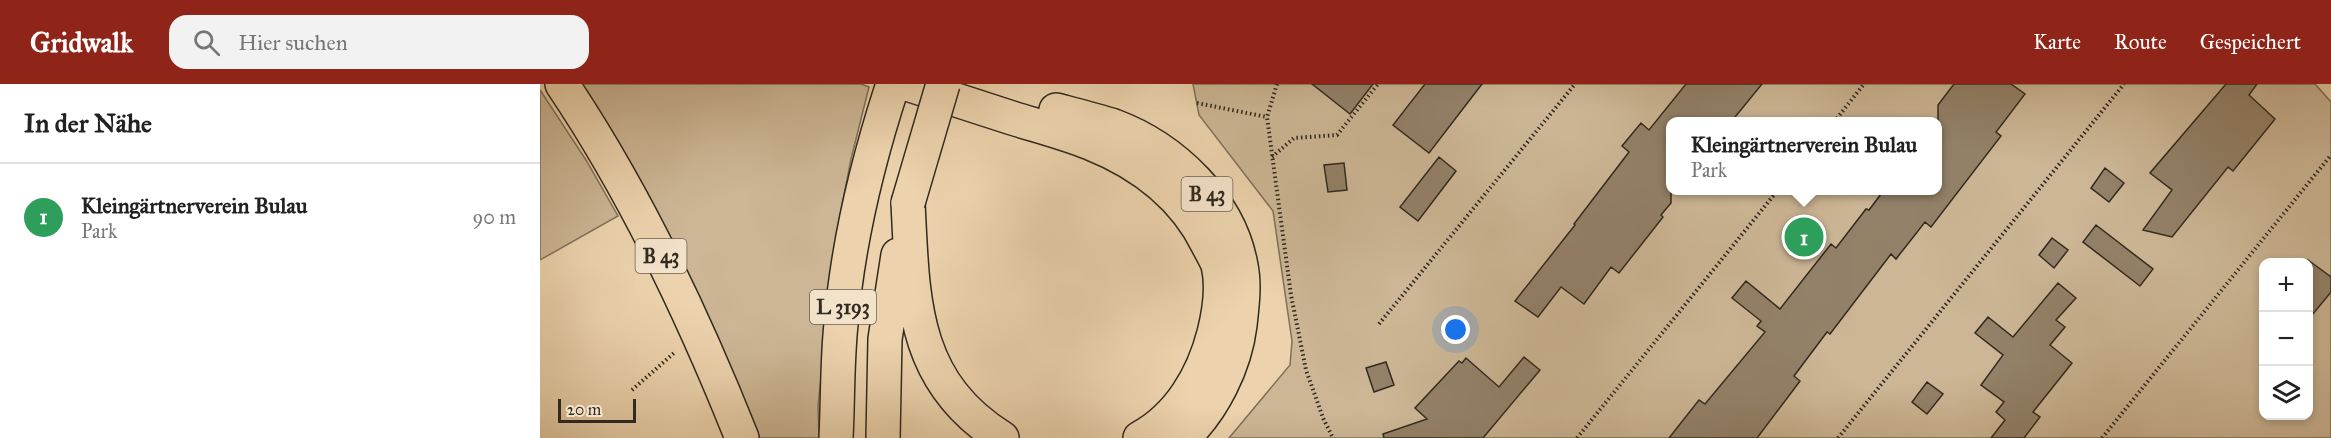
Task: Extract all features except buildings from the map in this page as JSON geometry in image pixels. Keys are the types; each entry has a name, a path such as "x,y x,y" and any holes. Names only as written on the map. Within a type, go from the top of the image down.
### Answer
{"highway":[{"name":"B 43","path":"562,84 623,181 668,270 718,378 741,438"},
{"name":"L 3193","path":"836,438 840,325 851,243 864,178 893,84"},
{"path":"907,84 1090,143 1149,175 1174,196 1194,219 1218,265 1219,288 1215,328 1206,363 1178,408 1157,429 1140,438"},
{"name":"L 3193","path":"883,438 885,339 908,203 943,84"},
{"name":"B 43","path":"967,84 1114,126 1142,139 1185,170 1206,192 1222,217 1235,241 1242,267 1243,290 1238,339 1230,366 1217,392 1183,438"},
{"path":"908,203 912,283 917,317 934,369 965,409 1002,438"}],"path":[{"path":"1277,84 1267,117 1291,295 1305,370 1333,438"},
{"path":"1272,158 1294,138 1337,135 1378,84"},
{"path":"1379,324 1575,84"},
{"path":"1838,117 1864,84"},
{"path":"1838,438 2124,84"},
{"path":"1197,103 1267,117"},
{"path":"2102,438 2331,155"},
{"path":"1577,438 1774,195"},
{"path":"632,390 681,346"}],"shaded area":[{"path":"574,84 861,84 869,87 851,159 836,236 818,406 819,438 755,438"},
{"path":"1193,84 2315,84 2331,102 2331,438 1229,438 1290,365 1292,341 1273,211 1199,115"},
{"path":"540,90 586,160 618,216 540,260"}],"place":[{"name":"Kleingärtnerverein Bulau","path":"1804,237"}]}
